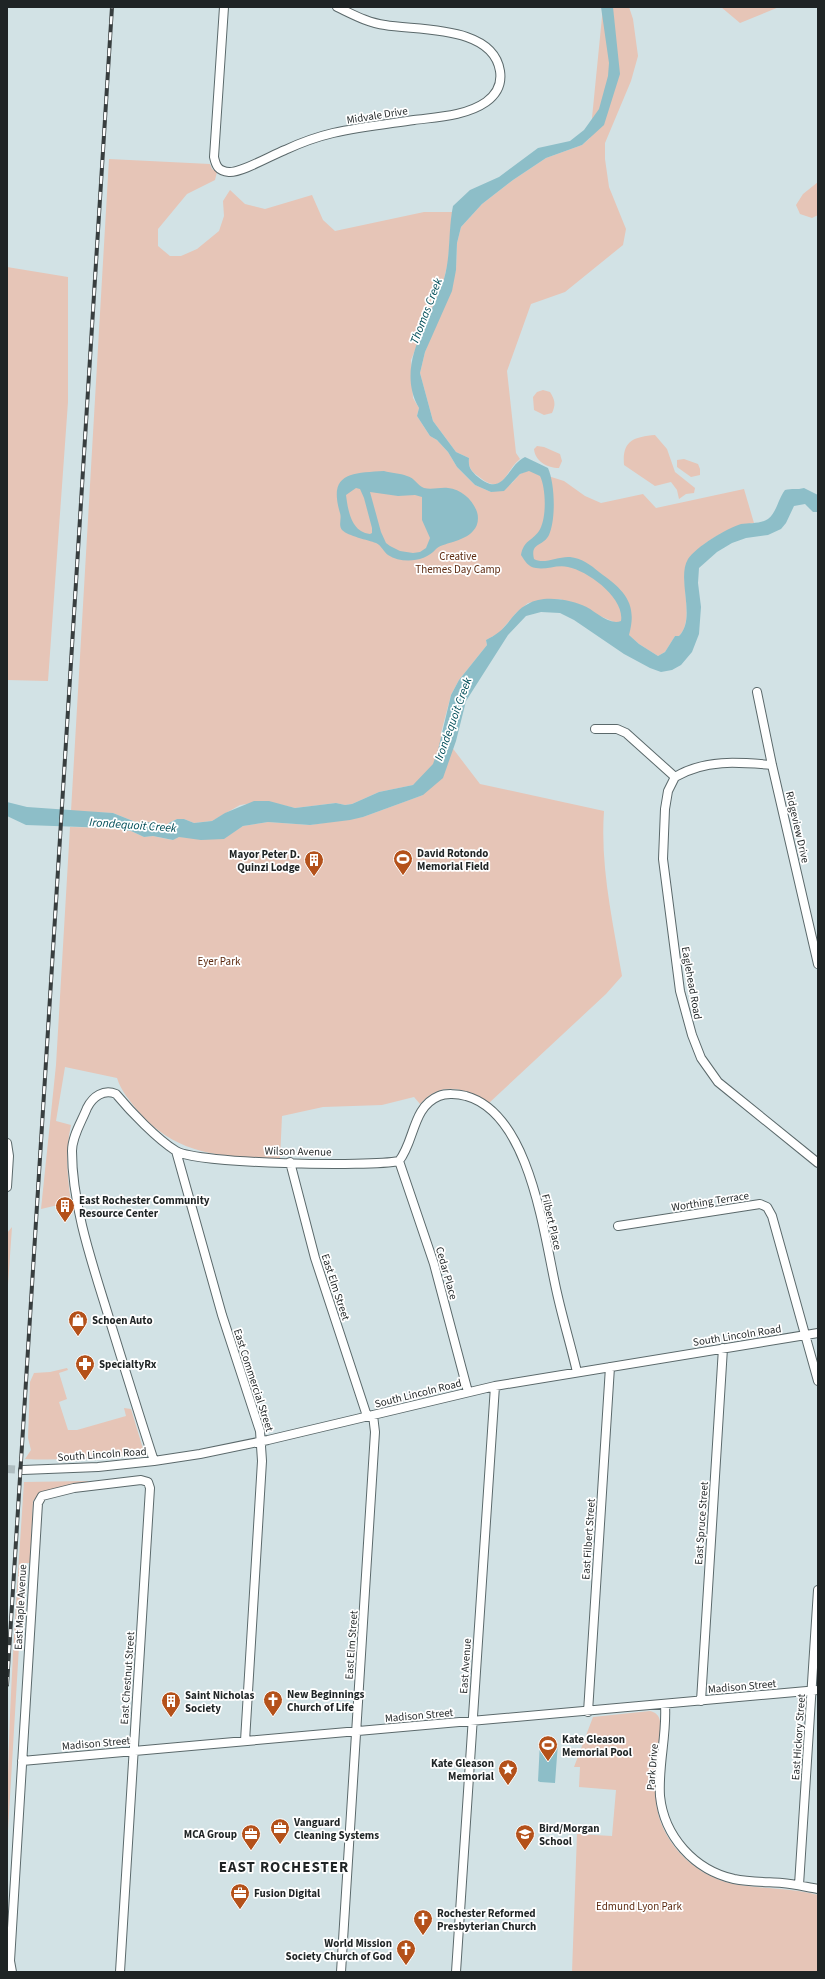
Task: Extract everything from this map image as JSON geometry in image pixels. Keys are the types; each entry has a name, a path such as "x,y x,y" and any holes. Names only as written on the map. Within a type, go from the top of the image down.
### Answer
{"street":[{"name":"Midvale Drive","path":"224,7 214,157 216,166 220,170 231,172 311,139 332,133 446,116 472,109 492,96 499,85 500,70 494,56 485,46 470,38 445,31 383,25 366,20 337,7"},
{"name":"Ridgeview Drive","path":"757,692 772,765 818,964"},
{"path":"595,729 617,729 626,733 675,777 698,766 721,762 772,765"},
{"name":"Eaglehead Road","path":"675,777 668,791 665,809 663,859 680,991 692,1035 701,1058 718,1082 818,1163"},
{"path":"154,1461 88,1251 76,1191 72,1150 75,1135 91,1101 102,1093 110,1092 116,1094 148,1127 176,1151"},
{"name":"Filbert Place","path":"399,1161 405,1153 420,1112 429,1102 440,1095 462,1095 480,1101 503,1123 517,1144 525,1162 536,1201 561,1311 577,1372"},
{"path":"7,1143 9,1156 7,1187"},
{"name":"Wilson Avenue","path":"176,1151 217,1158 290,1162 373,1163 399,1161"},
{"name":"East Commercial Street","path":"176,1151 220,1308 260,1431 262,1469 245,1741"},
{"name":"Cedar Place","path":"399,1161 434,1264 468,1392"},
{"name":"East Elm Street","path":"290,1162 315,1258 375,1432 341,1972"},
{"name":"Worthing Terrace","path":"618,1226 764,1205 772,1216 805,1335"},
{"name":"South Lincoln Road","path":"23,1470 98,1467 154,1461 261,1441 495,1386 818,1333"},
{"path":"805,1335 818,1380"},
{"name":"East Spruce Street","path":"701,1700 724,1348"},
{"name":"East Filbert Street","path":"588,1712 610,1367"},
{"name":"East Avenue","path":"456,1972 495,1386"},
{"name":"East Maple Avenue","path":"12,1972 10,1961 38,1504 42,1496 99,1484 141,1480 148,1482"},
{"name":"East Chestnut Street","path":"120,1972 150,1488 148,1482"},
{"name":"East Hickory Street","path":"799,1885 815,1691 818,1590"},
{"name":"Madison Street","path":"22,1761 815,1691"},
{"name":"Park Drive","path":"665,1705 666,1728 660,1795 663,1810 674,1837 702,1866 720,1874 734,1879 799,1885 818,1889"}],"green space":[{"path":"603,7 629,7 633,19 638,56 631,81 605,143 605,159 609,187 626,229 623,245 565,292 531,304 507,371 516,453 520,459 503,480 499,483 493,484 487,482 470,468 469,458 456,452 433,421 420,373 425,352 456,270 457,243 461,227 482,204 513,180 546,158 582,145 590,138"},
{"path":"721,7 779,7 740,23"},
{"path":"109,159 210,164 212,169 217,172 215,180 187,194 158,229 158,246 170,256 181,256 197,249 219,231 224,216 223,201 230,190 245,204 265,209 312,195 323,220 335,231 424,212 452,212 448,262 444,279 411,360 413,398 419,408 417,416 430,436 437,440 448,452 457,467 475,485 491,492 512,483 520,474 529,470 564,481 585,496 601,503 643,494 656,508 744,489 754,523 733,528 721,533 701,547 693,556 687,566 685,576 686,623 679,636 675,636 665,652 658,656 639,644 614,622 560,599 543,600 528,603 516,613 499,633 486,640 487,645 459,680 451,695 441,733 480,784 604,811 604,853 608,894 622,976 606,994 489,1103 471,1093 462,1090 445,1089 428,1096 420,1104 414,1097 382,1105 323,1107 282,1116 280,1159 221,1155 203,1152 186,1146 170,1138 138,1111 129,1100 117,1078 65,1067 56,1121 71,1125 67,1164 71,1202 41,1209 56,1065 70,827 110,828 131,831 144,837 153,836 172,840 179,837 223,839 243,826 268,822 310,825 363,817 423,795 419,780 413,785 379,792 352,804 345,805 336,803 295,808 266,801 240,805 212,821 194,823 184,819 177,819 169,823 167,826 162,827 157,823 138,823 113,813 71,811"},
{"path":"818,182 818,215 812,218 800,214 796,205 803,194"},
{"path":"7,267 68,277 68,402 48,681 7,680"},
{"path":"543,390 550,392 554,402 552,413 544,415 534,410 533,397 537,392"},
{"path":"655,435 667,449 675,472 695,488 694,493 686,494 679,499 677,490 671,482 655,486 624,465 625,450 630,442 641,437"},
{"path":"537,446 544,447 560,454 562,461 559,468 550,467 539,460 534,449"},
{"path":"684,459 698,464 700,475 691,477 677,467 677,460"},
{"path":"12,1227 7,1299 7,1233"},
{"path":"67,1368 68,1370 59,1373 67,1399 59,1402 68,1430 77,1430 126,1416 124,1408 131,1409 144,1452 142,1454 69,1459 25,1459 31,1450 28,1438 30,1382 34,1373 50,1372"},
{"path":"88,1481 88,1483 40,1493 33,1501 30,1563 24,1563 7,1847 10,1710 24,1482"},
{"name":"Edmund Lyon Park","path":"650,1711 658,1715 661,1724 656,1777 656,1805 661,1823 674,1846 682,1856 692,1864 714,1878 739,1885 798,1891 818,1895 818,1972 572,1972 577,1834 612,1836 616,1790 579,1787 580,1767 574,1767 593,1717"}],"water":[{"name":"Irondequoit Creek","path":"601,7 613,7 620,74 604,125 582,145 546,158 513,180 482,204 461,227 457,243 456,270 452,291 425,352 420,373 433,421 456,452 469,458 470,469 487,483 494,484 500,482 519,461 525,457 548,468 552,483 554,502 553,520 549,535 544,541 535,547 533,554 534,559 538,561 547,561 570,557 582,560 616,585 627,598 630,606 632,614 629,635 639,644 658,656 665,652 675,636 679,636 684,628 687,609 684,577 685,567 692,554 712,538 728,529 741,524 758,523 768,519 773,513 785,490 804,488 818,495 818,512 813,512 805,504 794,506 786,523 781,529 768,535 746,538 732,543 717,552 699,568 698,583 701,607 699,634 692,652 681,665 672,670 661,672 650,668 624,654 574,620 560,613 541,612 526,616 508,635 466,701 456,741 443,778 423,795 415,798 363,817 350,820 310,825 268,822 243,826 224,839 201,840 179,837 173,840 153,836 144,837 131,831 110,828 26,825 7,816 7,802 27,807 113,813 138,823 151,822 162,827 167,826 169,823 177,819 184,819 194,823 212,821 225,813 254,801 269,801 295,808 336,803 345,805 352,804 379,792 413,785 433,764 438,750 451,695 459,680 487,645 486,640 503,629 519,610 534,601 555,599 582,605 611,621 621,621 621,612 617,603 604,587 595,580 585,574 564,566 540,568 533,567 527,563 521,555 522,550 542,526 545,504 544,488 540,476 529,471 520,474 504,491 491,492 475,485 457,467 448,452 437,440 430,436 417,416 419,408 412,392 411,375 412,359 417,343 444,279 448,261 450,224 453,206 470,190 499,177 538,148 570,141 584,130 599,109 608,76 609,63"},
{"path":"384,471 410,477 424,488 448,488 462,493 473,503 477,512 478,522 476,527 464,538 439,547 426,557 413,560 400,560 394,558 388,555 376,543 353,536 342,530 340,526 340,515 337,500 337,490 340,483 345,478 352,475","holes":["356,488 360,489 364,498 372,528 372,533 370,534 359,529 355,525 349,513 346,495","370,492 398,496 415,495 422,497 422,520 430,538 426,548 420,552 413,553 400,551 386,543 381,532"]},
{"name":"Kate Gleason Memorial Pool","path":"540,1742 558,1743 555,1783 538,1781"}],"tunnel":[{"path":"7,1469 23,1470"}],"railway":[{"path":"7,1685 112,7"}],"place":[{"name":"David Rotondo Memorial Field","path":"403,876"},
{"name":"Mayor Peter D. Quinzi Lodge","path":"314,877"},
{"name":"East Rochester Community Resource Center","path":"65,1223"},
{"name":"Schoen Auto","path":"78,1337"},
{"name":"SpecialtyRx","path":"85,1381"},
{"name":"New Beginnings Church of Life","path":"273,1717"},
{"name":"Saint Nicholas Society","path":"171,1718"},
{"name":"Kate Gleason Memorial Pool","path":"548,1762"},
{"name":"Kate Gleason Memorial","path":"508,1786"},
{"name":"Vanguard Cleaning Systems","path":"280,1845"},
{"name":"MCA Group","path":"251,1851"},
{"name":"Bird/Morgan School","path":"525,1851"},
{"name":"Fusion Digital","path":"240,1910"},
{"name":"Rochester Reformed Presbyterian Church","path":"423,1936"},
{"name":"World Mission Society Church of God","path":"406,1966"}],"district":[{"name":"EAST ROCHESTER","path":"284,1867"}],"water label":[{"name":"Thomas Creek","path":"426,311"}],"park label":[{"name":"Creative Themes Day Camp","path":"458,562"},
{"name":"Eyer Park","path":"219,961"}]}
